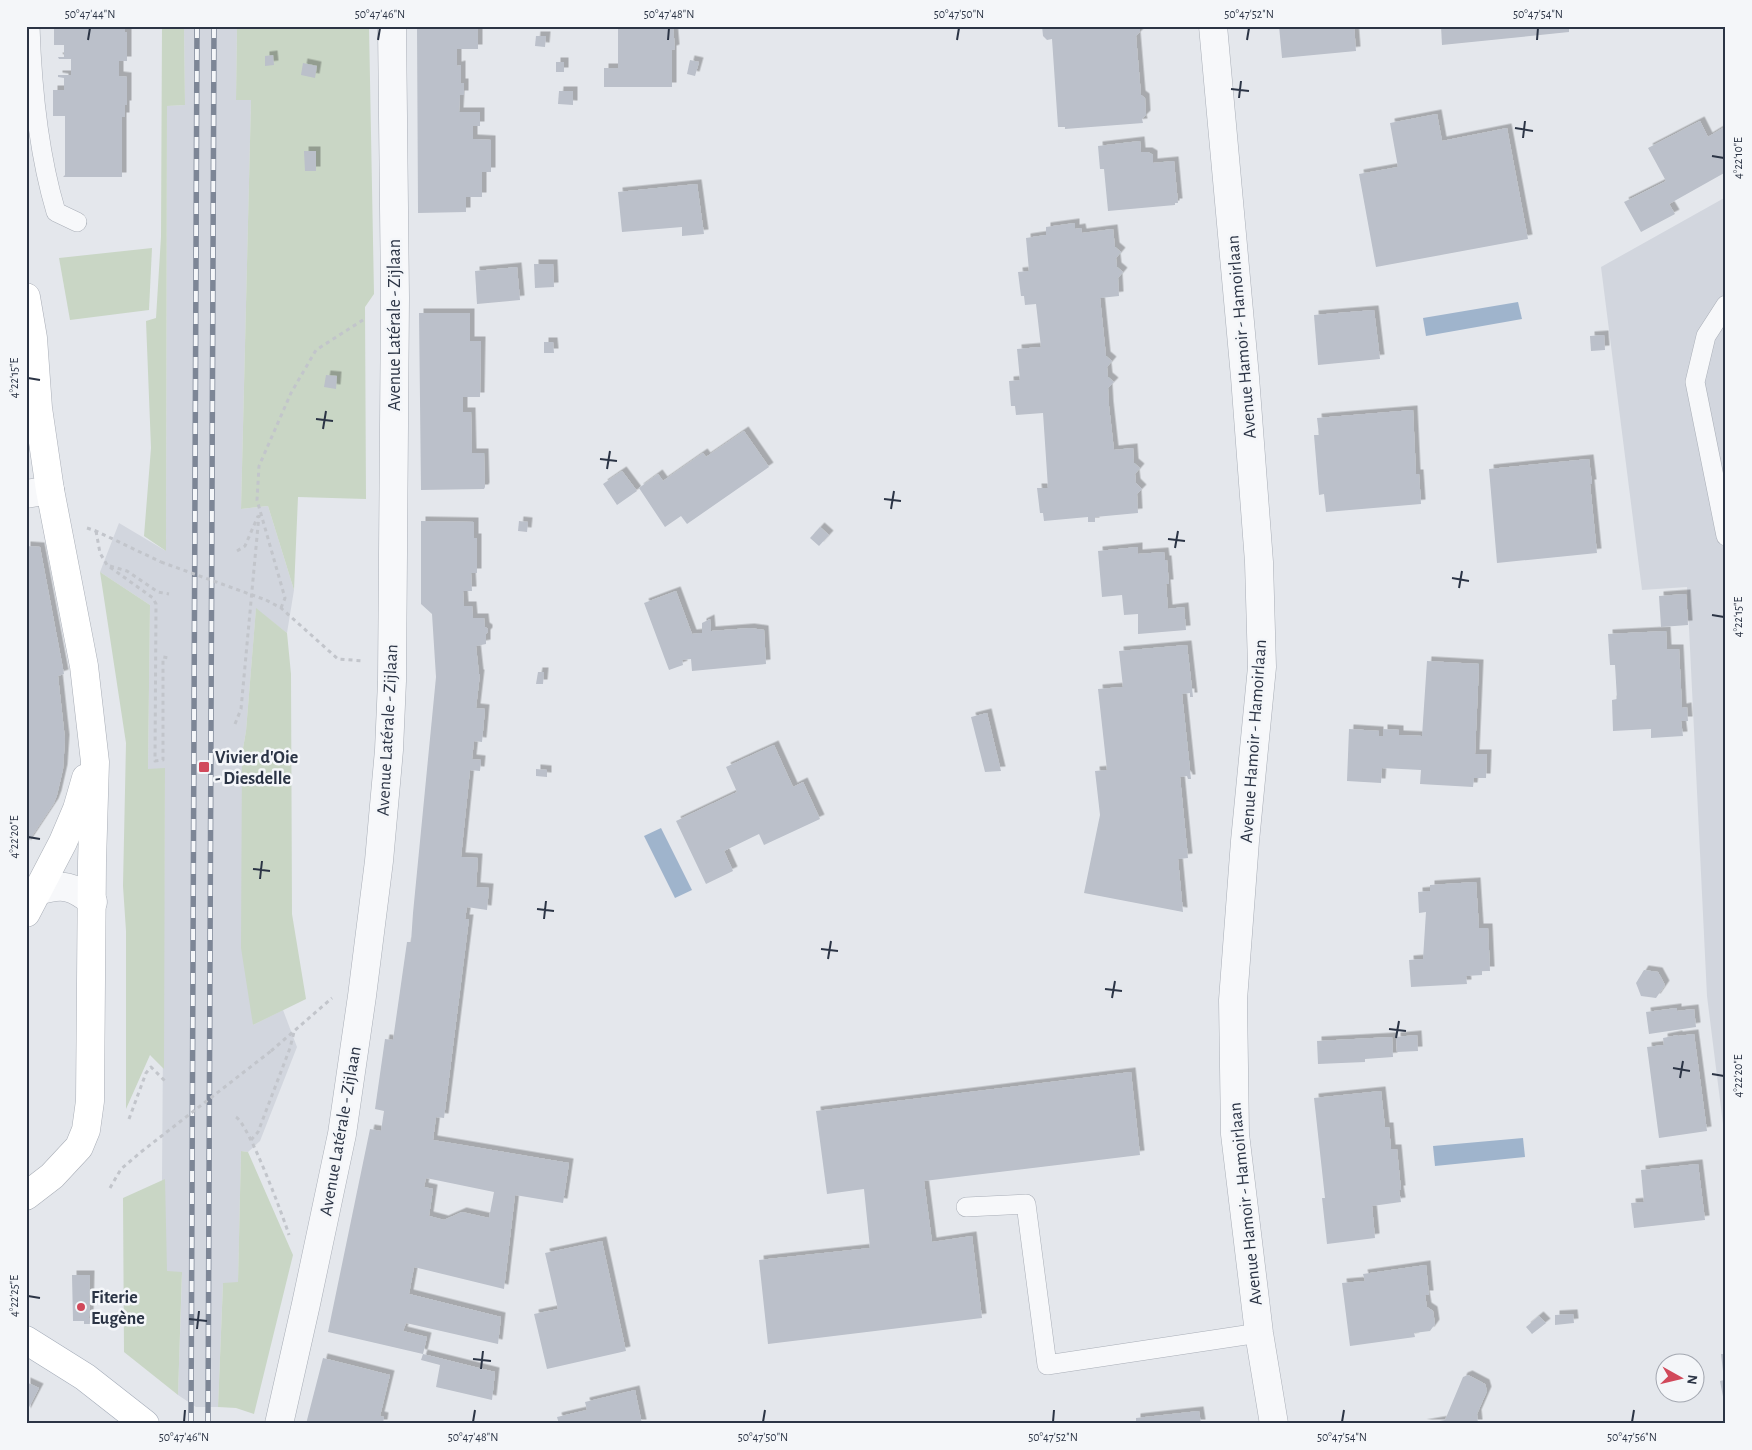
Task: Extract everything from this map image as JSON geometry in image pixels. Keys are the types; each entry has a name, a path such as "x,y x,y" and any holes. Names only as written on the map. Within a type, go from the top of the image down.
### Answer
{"main road":[{"path":"26,297 33,338 38,408 38,492 84,666 96,762 92,862 90,1101 86,1130 79,1148 52,1176 26,1196"},
{"path":"32,902 53,863 85,787 92,730"},
{"path":"26,1340 85,1377 145,1424"}],"street":[{"name":"Avenue Latérale - Zijlaan","path":"279,1424 342,1134 379,861 388,750 392,681 395,298 392,26"},
{"name":"Avenue Hamoir - Hamoirlaan","path":"1213,26 1246,377 1259,562 1262,667 1245,841 1233,1000 1235,1134 1259,1333 1274,1424"},
{"path":"32,902 56,886 72,888 93,902"},
{"path":"26,1184 52,1176"}],"lane":[{"path":"30,26 31,67 39,141 47,184 56,212 77,222"},
{"path":"1726,305 1706,336 1695,382 1718,463 1726,536"},
{"path":"966,1207 1026,1204 1047,1365 1259,1333"}],"path":[{"path":"281,608 285,598 257,500 259,466 291,393 316,350 395,298"},
{"path":"237,551 245,546 259,512"},
{"path":"235,724 241,709 259,512"},
{"path":"84,527 96,530 161,562 266,600 281,608 338,659 371,661"},
{"path":"96,530 100,553 107,565 153,598 156,604 154,760 163,760 163,657 169,658"},
{"path":"107,565 128,571 158,592 169,594"},
{"path":"110,1188 121,1169 271,1051 338,992"},
{"path":"251,1140 258,1132 290,1048 294,1032"},
{"path":"129,1119 146,1073 151,1067 166,1083"},
{"path":"236,1117 241,1120 251,1140 282,1215"}],"shaded area":[{"path":"184,26 237,26 236,100 251,100 241,509 268,506 294,590 287,633 256,609 246,731 242,754 253,1025 283,1010 297,1047 260,1141 248,1152 241,1151 238,1283 223,1283 218,1407 196,1407 178,1395 182,1275 164,1275 162,1180 165,769 148,770 150,605 100,572 119,523 166,551 167,106 185,105"},
{"path":"1726,197 1726,1148 1707,996 1687,587 1642,590 1601,267"}],"green space":[{"path":"162,26 184,26 185,105 167,106 166,551 144,536 151,448 146,321 156,318 161,237"},
{"path":"237,26 369,26 374,294 365,307 366,499 298,497 294,590 268,506 241,509 251,100 236,100"},
{"path":"152,248 149,310 70,320 59,258"},
{"path":"100,572 150,605 148,769 165,768 164,1069 150,1055 126,1109 126,931 123,886 126,743"},
{"path":"256,608 287,633 291,674 292,914 306,999 253,1025 241,948 242,754 246,731"},
{"path":"241,1151 248,1152 293,1255 254,1414 236,1408 218,1407 223,1283 238,1282"},
{"path":"165,1179 167,1271 182,1272 178,1395 124,1352 123,1198"}],"water":[{"path":"1518,302 1522,319 1426,336 1423,318"},
{"path":"661,828 692,890 675,898 644,836"},
{"path":"1523,1138 1525,1157 1435,1166 1433,1146"}],"building":[{"path":"54,26 125,26 125,32 127,32 127,61 119,61 119,76 127,77 127,105 125,105 125,117 122,117 122,177 63,177 65,175 65,116 53,116 53,90 64,90 64,78 58,77 58,75 71,75 71,59 59,59 58,57 64,57 64,45 54,45"},
{"path":"417,26 478,26 478,49 457,49 457,66 461,65 461,83 464,83 464,95 460,95 459,112 480,112 480,126 473,126 473,139 491,140 491,172 482,172 482,197 466,197 466,212 418,213"},
{"path":"618,26 673,26 675,49 672,50 672,87 604,87 604,68 618,68"},
{"path":"1042,26 1140,26 1140,32 1136,36 1141,95 1145,98 1146,115 1142,119 1143,123 1065,129 1065,127 1058,127 1052,39 1047,40 1043,36"},
{"path":"1279,26 1354,26 1356,51 1282,58"},
{"path":"1441,26 1569,26 1569,32 1442,45"},
{"path":"536,36 546,36 545,47 535,46"},
{"path":"273,55 274,65 265,66 265,56"},
{"path":"690,60 699,62 695,76 687,74"},
{"path":"556,62 564,62 564,72 556,72"},
{"path":"303,63 317,66 315,78 301,75"},
{"path":"559,91 573,91 573,105 558,104"},
{"path":"1437,114 1442,141 1507,128 1528,239 1376,267 1359,174 1398,167 1390,123"},
{"path":"1700,121 1708,137 1726,126 1726,172 1669,204 1675,214 1641,232 1624,202 1666,181 1648,148"},
{"path":"1140,141 1141,152 1148,152 1153,155 1153,163 1174,161 1178,203 1175,203 1175,205 1108,211 1104,169 1100,169 1098,146"},
{"path":"304,151 316,151 316,171 305,171"},
{"path":"697,184 704,234 682,236 682,227 622,232 618,192"},
{"path":"1075,223 1075,229 1081,228 1082,233 1113,229 1115,247 1121,252 1116,258 1117,267 1123,272 1118,278 1119,296 1100,298 1106,356 1112,361 1107,367 1108,377 1114,382 1108,388 1109,406 1114,450 1133,448 1134,463 1140,468 1135,474 1136,483 1142,489 1137,494 1138,513 1095,517 1095,522 1088,522 1088,517 1044,521 1043,513 1040,513 1037,488 1048,488 1043,413 1016,415 1015,406 1011,406 1009,381 1020,380 1017,349 1041,347 1036,304 1025,305 1024,296 1021,296 1018,272 1029,271 1026,238 1046,235 1046,227"},
{"path":"534,264 553,264 554,287 535,288"},
{"path":"517,267 520,300 477,304 475,271"},
{"path":"1374,310 1380,359 1318,365 1314,315"},
{"path":"419,313 470,313 470,341 481,341 480,397 463,397 463,412 471,412 472,453 484,453 484,489 421,490"},
{"path":"1604,335 1605,350 1591,351 1590,336"},
{"path":"544,342 553,342 554,353 544,353"},
{"path":"326,375 337,376 336,389 324,387"},
{"path":"1413,410 1416,474 1419,474 1421,504 1326,512 1324,494 1319,495 1314,435 1319,435 1317,418"},
{"path":"744,431 769,467 687,524 681,516 665,527 639,488 658,474 663,481 703,453 706,457"},
{"path":"1589,459 1597,553 1497,563 1489,469"},
{"path":"622,471 637,491 617,505 603,484"},
{"path":"421,521 474,522 474,538 477,538 477,573 471,573 472,591 463,591 464,606 472,606 473,618 484,618 485,627 488,629 488,632 486,634 486,644 476,646 480,674 476,708 485,709 482,742 474,741 472,759 481,760 480,771 470,770 461,857 478,858 476,887 489,888 487,910 467,907 465,919 469,919 444,1118 436,1117 433,1140 569,1163 563,1203 515,1195 504,1289 414,1267 409,1294 501,1317 498,1344 406,1323 403,1331 427,1337 423,1354 328,1332 370,1129 381,1131 384,1111 375,1109 385,1039 393,1040 407,942 411,942 436,677 432,614 421,604","holes":["426,1178 494,1192 489,1218 462,1212 444,1220 429,1216 433,1189 424,1187"]},
{"path":"519,521 528,522 527,532 518,531"},
{"path":"820,527 829,535 819,546 810,538"},
{"path":"26,546 40,547 64,674 58,676 65,739 63,769 57,795 54,803 26,845"},
{"path":"1138,547 1138,554 1164,552 1165,560 1167,560 1169,584 1166,584 1168,609 1184,607 1186,630 1138,634 1138,614 1124,615 1122,595 1102,597 1098,551"},
{"path":"676,591 692,634 702,633 702,623 710,619 711,631 750,628 764,630 766,664 692,671 691,659 682,660 683,665 669,670 644,603"},
{"path":"1686,594 1688,625 1661,627 1659,596"},
{"path":"1666,631 1667,649 1679,649 1682,708 1687,707 1688,721 1681,721 1683,736 1651,738 1651,729 1613,731 1612,700 1617,699 1615,665 1610,665 1608,634"},
{"path":"1187,645 1193,697 1190,697 1190,693 1182,694 1191,779 1188,779 1187,776 1180,777 1188,858 1178,859 1183,912 1084,893 1100,815 1095,771 1107,770 1098,689 1123,687 1119,651"},
{"path":"1427,661 1479,664 1475,754 1487,754 1486,778 1474,778 1473,787 1420,784 1421,770 1382,768 1381,783 1347,781 1349,729 1379,731 1379,736 1383,736 1383,729 1399,730 1399,735 1422,736"},
{"path":"538,672 544,672 543,684 536,684"},
{"path":"987,713 1001,771 985,772 971,717"},
{"path":"774,745 793,787 803,782 820,819 764,845 759,834 724,851 733,871 706,884 676,821 737,792 726,767"},
{"path":"536,769 547,770 547,777 536,776"},
{"path":"1476,882 1479,928 1488,928 1490,971 1482,971 1482,975 1466,976 1467,984 1411,987 1409,960 1423,959 1426,912 1419,913 1418,892 1430,891 1430,885"},
{"path":"1644,970 1658,972 1665,985 1656,998 1641,996 1636,983"},
{"path":"1677,1008 1677,1011 1694,1009 1696,1027 1649,1034 1646,1012"},
{"path":"1694,1034 1707,1131 1659,1138 1647,1047 1664,1045 1663,1038"},
{"path":"1417,1035 1418,1051 1397,1052 1396,1037"},
{"path":"1392,1037 1393,1057 1365,1059 1365,1062 1318,1064 1317,1041"},
{"path":"1131,1072 1140,1155 924,1181 932,1242 972,1236 982,1318 768,1344 759,1260 870,1248 864,1189 827,1194 816,1111"},
{"path":"1381,1091 1385,1127 1389,1127 1391,1149 1397,1149 1401,1202 1372,1206 1375,1238 1327,1244 1322,1198 1325,1198 1314,1098"},
{"path":"1698,1164 1705,1220 1634,1228 1631,1203 1644,1202 1641,1170"},
{"path":"602,1241 626,1351 547,1369 534,1314 558,1309 545,1253"},
{"path":"1426,1265 1429,1295 1425,1295 1427,1307 1433,1311 1435,1324 1430,1331 1414,1333 1415,1337 1350,1346 1342,1283 1365,1281 1363,1274"},
{"path":"72,1275 90,1275 89,1318 92,1319 91,1324 84,1324 84,1321 73,1321"},
{"path":"1573,1314 1574,1323 1555,1325 1555,1315"},
{"path":"1539,1316 1546,1323 1532,1334 1526,1327"},
{"path":"423,1354 495,1372 492,1400 436,1387 440,1365 421,1360"},
{"path":"1721,1354 1726,1354 1725,1407 1720,1381 1724,1380"},
{"path":"323,1358 390,1375 380,1416 384,1417 383,1424 306,1424"},
{"path":"1468,1375 1485,1384 1487,1391 1477,1414 1478,1424 1422,1424 1445,1420 1463,1377"},
{"path":"26,1382 39,1388 26,1413"},
{"path":"635,1390 642,1424 559,1424 557,1417 587,1410 585,1402"},
{"path":"1199,1411 1201,1424 1136,1424 1136,1418"}],"railway":[{"path":"191,1424 197,26"},
{"path":"208,1424 214,26"}],"place":[{"name":"Vivier d'Oie - Diesdelle","path":"204,767"},
{"name":"Fiterie Eugène","path":"81,1307"}]}
